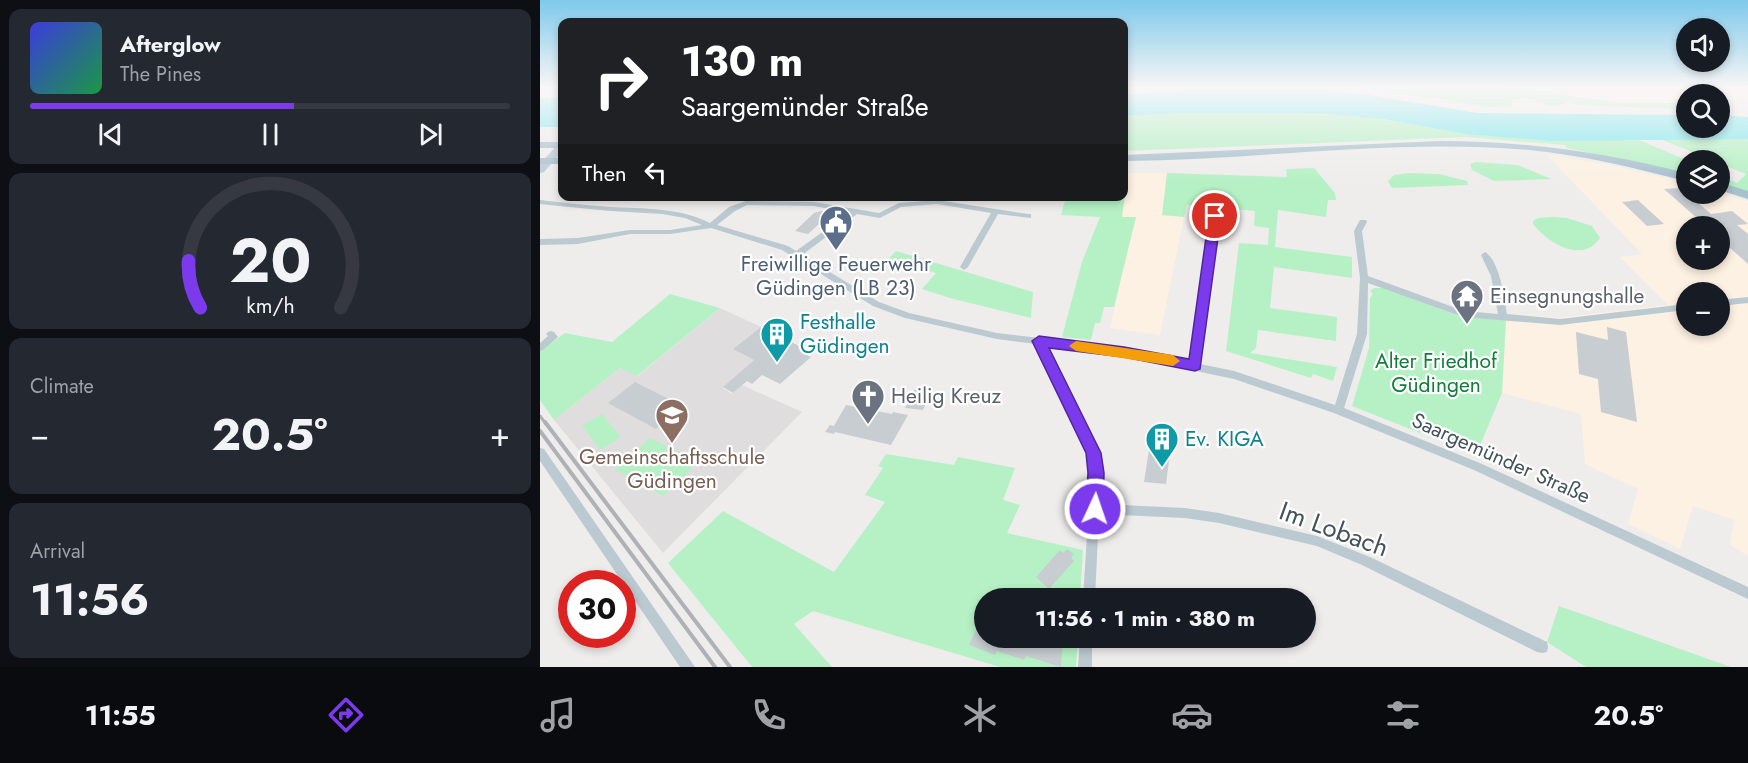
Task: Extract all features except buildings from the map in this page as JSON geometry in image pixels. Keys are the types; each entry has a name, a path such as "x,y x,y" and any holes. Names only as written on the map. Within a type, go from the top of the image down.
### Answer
{"main road":[{"path":"1128,156 1409,144 1509,146 1597,157 1676,175"},
{"path":"540,145 553,157"},
{"path":"1730,189 1748,195"}],"street":[{"path":"540,202 599,208 673,211 694,217 711,226 732,209 746,203 814,204 880,216 899,205 937,202 1028,216"},
{"path":"797,254 855,212"},
{"path":"964,267 995,212"},
{"path":"1195,365 1215,216"},
{"path":"1338,410 1362,334 1364,278 1358,231 1364,222"},
{"name":"Saargemünder Straße","path":"540,242 578,241 630,232 670,232 711,226 771,243 797,254 869,300 897,312 969,331 1124,352 1195,365 1244,378 1338,410 1478,467 1748,593"},
{"path":"1485,255 1495,276 1503,317"},
{"path":"1364,278 1456,312 1503,317 1560,322 1676,308"},
{"path":"1730,302 1748,300"},
{"path":"540,348 553,337 551,334"},
{"path":"1039,341 1094,453 1095,509 1090,588"},
{"path":"540,452 688,667"},
{"name":"Im Lobach","path":"1095,509 1210,516 1317,541 1366,561 1542,647"},
{"path":"1084,667 1085,648"}],"shaded area":[{"path":"1546,154 1606,164 1676,180 1676,204 1730,204 1730,196 1748,201 1748,556 1730,545 1734,520 1693,506 1680,549 1628,524 1638,489 1585,464 1581,414 1502,393 1506,320 1512,314 1556,318 1668,305 1620,257 1642,254"},
{"path":"1128,173 1167,173 1162,215 1184,217 1160,335 1110,328 1135,217 1122,217 1124,201 1128,201"},
{"name":"Gemeinschaftsschule Güdingen","path":"720,308 761,327 733,349 754,360 723,388 732,394 742,385 802,412 663,553 554,420 620,368 638,376"}],"green space":[{"path":"1128,118 1373,118 1483,135 1550,141 1637,139 1676,156 1676,171 1567,148 1565,145 1465,137 1128,151"},
{"path":"1657,138 1748,139 1748,192 1730,186 1730,180 1737,183 1746,174 1730,167 1730,150 1688,150"},
{"path":"1476,162 1518,165 1551,179 1494,181 1472,170 1470,164"},
{"path":"1314,168 1335,193 1336,200 1328,200 1326,217 1278,210 1275,247 1352,257 1352,278 1274,267 1270,308 1337,317 1336,341 1258,330 1256,348 1250,353 1337,367 1333,381 1313,374 1311,378 1226,351 1239,243 1268,245 1269,228 1254,226 1255,211 1187,205 1184,217 1162,215 1167,173 1287,177 1286,169"},
{"path":"1439,174 1467,181 1468,185 1392,188 1388,181 1394,175"},
{"path":"1065,201 1124,201 1122,217 1136,217 1114,307 1104,307 1100,323 1095,323 1091,340 1062,337 1082,262 1100,217 1061,215"},
{"path":"1538,218 1567,218 1592,226 1600,238 1593,246 1584,250 1565,248 1547,238 1533,224 1533,221"},
{"path":"896,251 1033,292 1031,318 922,289 936,273 888,259"},
{"name":"Alter Friedhof Güdingen","path":"1374,288 1385,288 1459,316 1506,320 1502,393 1476,455 1352,406 1369,348 1370,298 1373,294 1370,291"},
{"path":"670,294 720,308 637,376 620,368 554,420 540,400 540,351 565,333 612,342"},
{"path":"602,414 621,437 600,450 582,426"},
{"path":"650,438 698,462 663,496 615,469"},
{"path":"886,454 954,465 958,457 1015,468 1003,500 1020,505 1007,533 1083,550 1081,588 974,588 974,648 1077,648 1076,667 1000,667 813,611 794,624 832,667 752,667 668,563 723,511 834,572 885,502 865,495 883,468 878,466"},
{"path":"1559,606 1731,667 1586,667 1547,642"}],"water":[{"path":"540,118 558,118 558,127 540,127"},
{"path":"1373,118 1676,118 1676,138 1730,138 1730,118 1748,118 1748,139 1550,141 1466,134"}],"railway":[{"path":"540,416 546,424"},
{"path":"545,422 730,667"},
{"path":"540,431 715,667"}],"slow traffic":[{"path":"1076,346 1173,361"}],"place":[{"name":"Freiwillige Feuerwehr Güdingen (LB 23)","path":"836,251"},
{"name":"Einsegnungshalle","path":"1467,325"},
{"name":"Festhalle Güdingen","path":"777,363"},
{"name":"Heilig Kreuz","path":"868,425"},
{"name":"Gemeinschaftsschule Güdingen","path":"672,444"},
{"name":"Ev. KIGA","path":"1162,468"}],"route":[{"path":"1095,509 1094,453 1039,341 1124,352 1195,365 1215,216"}]}
